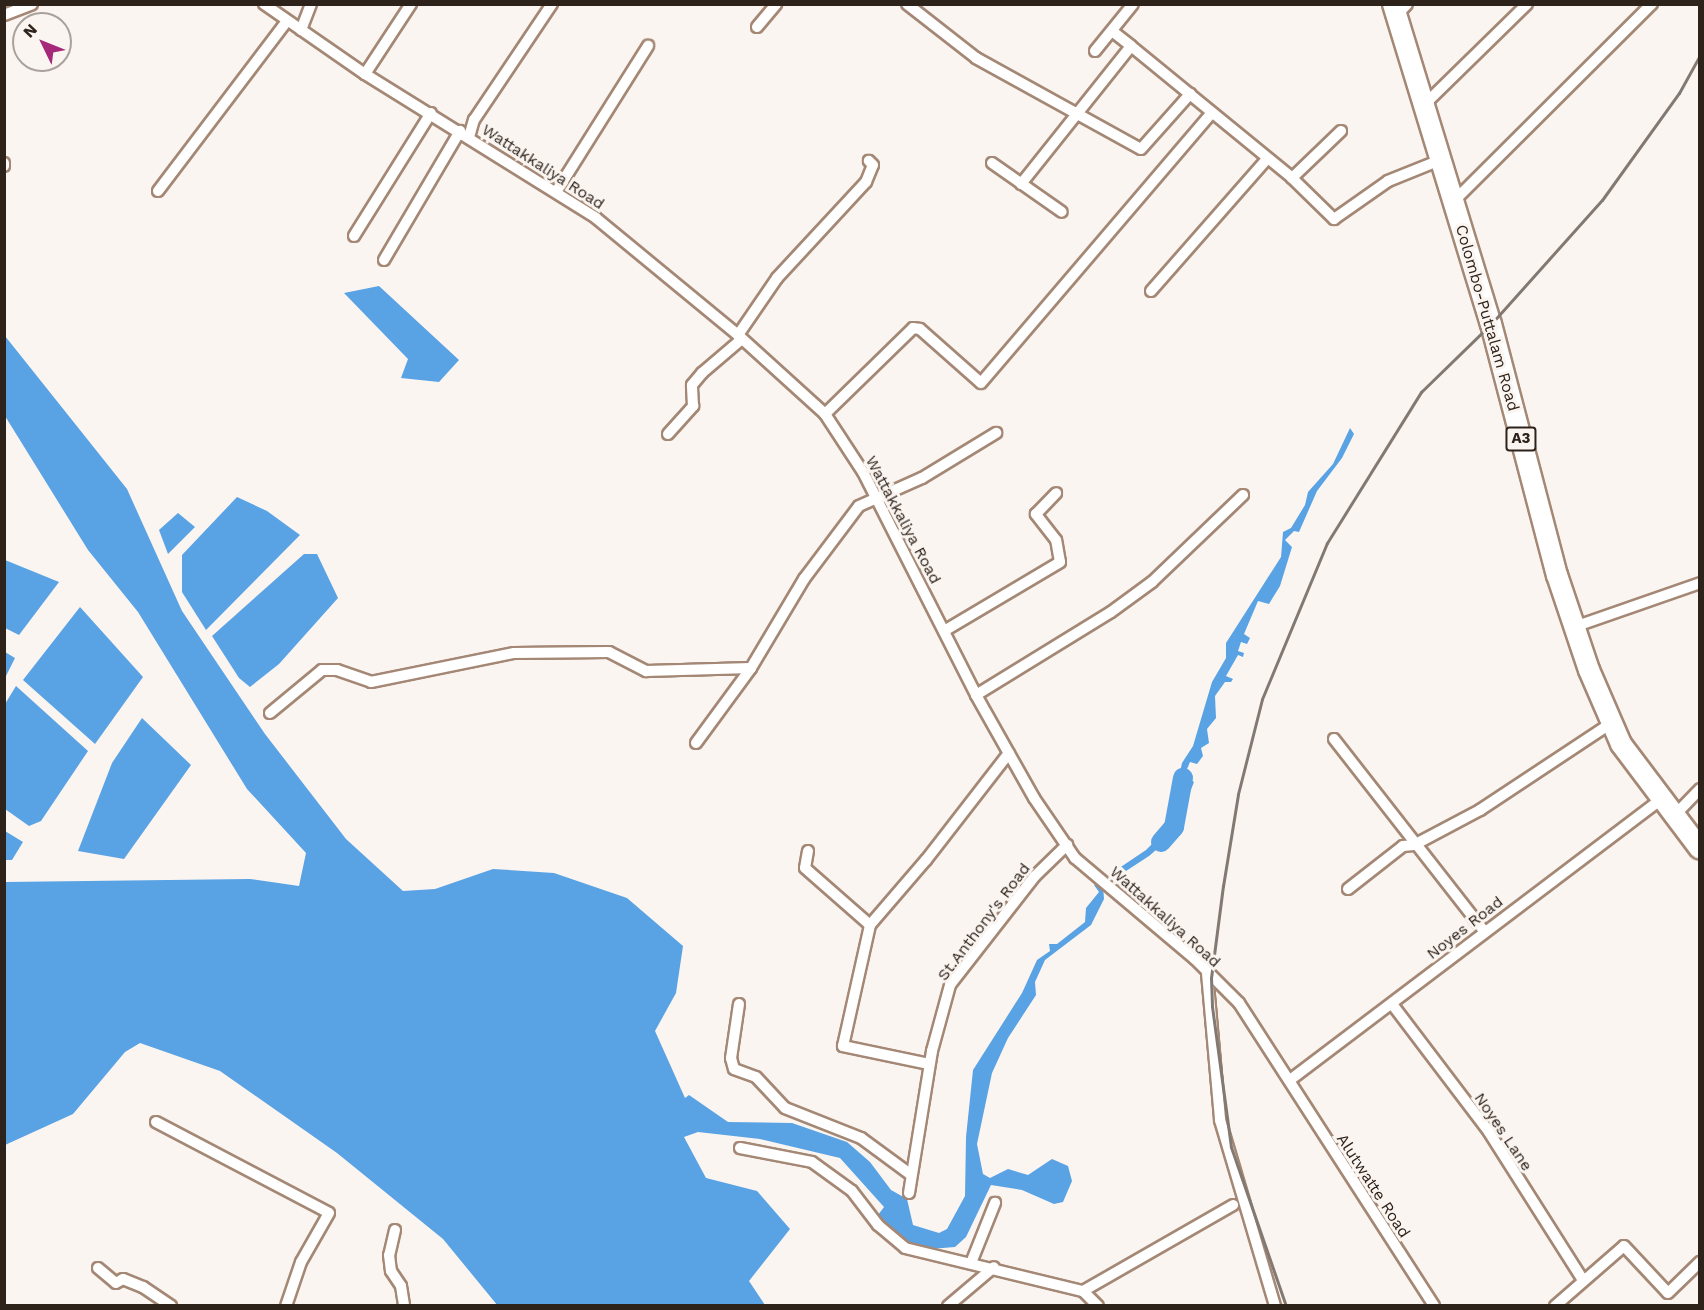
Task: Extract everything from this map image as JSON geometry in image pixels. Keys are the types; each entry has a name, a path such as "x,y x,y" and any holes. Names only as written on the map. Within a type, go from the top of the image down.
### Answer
{"highway":[{"name":"Colombo-Puttalam Road","path":"1398,8 1574,627 1610,724 1660,800 1700,849"}],"street":[{"path":"4,15 32,4"},
{"name":"Wattakkaliya Road","path":"264,4 365,74 465,134 596,218 740,337 825,414 864,472 876,500 976,695 1009,753 1067,845 1091,871 1207,972 1239,1003 1290,1080"},
{"path":"301,30 310,4"},
{"path":"365,74 411,4"},
{"path":"384,260 552,4"},
{"path":"757,27 776,4"},
{"path":"907,4 976,57 1141,149 1190,94"},
{"path":"1095,51 1133,4"},
{"path":"1424,105 1527,4"},
{"path":"1453,202 1652,4"},
{"path":"158,191 287,21"},
{"path":"1112,31 1292,178 1334,219 1388,181 1440,160"},
{"path":"556,192 648,46"},
{"path":"1021,184 1131,46"},
{"path":"354,236 431,113"},
{"path":"825,414 913,328 920,329 981,383 1211,114"},
{"path":"1292,178 1341,130"},
{"path":"1151,291 1267,159"},
{"path":"668,434 693,405 693,386 702,373 740,337 777,278 866,183 873,165 869,161"},
{"path":"992,163 1062,212"},
{"path":"696,743 751,668 804,579 859,506 922,478 996,434"},
{"path":"944,631 1060,562 1056,540 1036,514 1056,493"},
{"path":"976,695 1103,617 1152,582 1243,495"},
{"path":"1574,627 1700,583"},
{"path":"270,713 322,670 336,670 371,682 514,653 609,652 646,671 751,668"},
{"path":"1348,889 1402,846 1414,845 1536,776 1610,724"},
{"path":"1334,739 1414,845 1484,931"},
{"path":"929,1064 843,1046 870,926 1009,753"},
{"path":"1673,817 1700,789"},
{"name":"Noyes Road","path":"1290,1080 1660,800"},
{"name":"St.Anthony's Road","path":"909,1193 910,1170 929,1064 950,985 1035,876 1067,845"},
{"path":"808,851 806,868 870,926"},
{"path":"1207,972 1220,1120 1275,1305"},
{"path":"739,1004 731,1058 734,1068 756,1077 785,1108 861,1138 910,1170"},
{"name":"Noyes Lane","path":"1392,1004 1489,1132 1583,1280"},
{"name":"Alutwatte Road","path":"1290,1080 1364,1200 1434,1305"},
{"path":"156,1122 328,1213 301,1262 286,1305"},
{"path":"740,1148 812,1162 852,1191 878,1225 905,1248 994,1267 1083,1291 1093,1304"},
{"path":"971,1263 995,1203"},
{"path":"1083,1291 1233,1205"},
{"path":"395,1230 389,1255 391,1271 401,1286 404,1305"},
{"path":"1555,1305 1624,1246 1668,1293 1697,1269"},
{"path":"948,1305 994,1267"},
{"path":"98,1268 116,1283 123,1279 143,1287 171,1305"}],"water":[{"path":"379,286 459,360 439,382 401,378 408,359 344,293"},
{"path":"5,336 127,489 182,611 265,734 346,839 403,891 435,889 493,869 554,873 627,898 683,946 676,993 655,1031 685,1098 689,1095 728,1122 792,1123 847,1142 870,1162 891,1190 907,1199 913,1225 939,1233 947,1229 965,1196 966,1137 973,1070 1022,993 1037,960 1050,951 1049,944 1057,944 1085,922 1086,908 1099,892 1094,885 1146,850 1167,829 1172,807 1178,831 1149,856 1103,886 1104,899 1091,925 1045,960 1035,982 1036,995 1008,1038 992,1073 977,1144 983,1174 990,1178 1008,1169 1028,1175 1052,1159 1068,1166 1072,1181 1063,1202 1054,1204 1022,1190 991,1185 966,1237 955,1247 930,1249 912,1245 890,1230 878,1215 884,1207 840,1158 760,1139 698,1132 684,1137 706,1178 757,1191 790,1229 749,1281 765,1305 498,1306 443,1239 337,1153 220,1071 140,1043 125,1052 73,1114 5,1145 5,882 250,879 299,886 306,853 247,789 138,612 88,550 5,416"},
{"path":"1350,428 1354,434 1342,458 1317,491 1299,532 1294,531 1285,540 1292,547 1280,586 1269,604 1258,601 1244,634 1250,638 1247,644 1241,642 1238,651 1244,653 1243,657 1238,655 1226,676 1233,679 1231,682 1225,682 1215,696 1216,718 1207,729 1209,743 1201,748 1203,756 1197,764 1190,762 1185,777 1194,782 1188,797 1172,807 1182,763 1193,746 1212,682 1226,658 1226,643 1281,557 1283,532 1291,528 1305,505 1308,492 1333,464"},
{"path":"237,497 267,511 300,535 206,630 182,592 182,555"},
{"path":"178,513 195,527 168,554 159,530"},
{"path":"304,554 317,554 338,598 279,664 250,687 239,678 212,636"},
{"path":"5,560 59,582 19,635 5,628"},
{"path":"80,607 143,677 95,744 23,680"},
{"path":"5,652 15,658 5,678"},
{"path":"16,686 88,751 41,821 29,826 5,809 5,704"},
{"path":"142,718 191,765 124,859 78,851 112,763"},
{"path":"5,831 23,842 12,860 5,860"}],"waterway":[{"path":"1161,842 1174,827 1183,778"}],"railway":[{"path":"1286,1306 1231,1147 1212,1006 1211,978 1223,886 1238,794 1262,699 1327,543 1421,392 1491,324 1602,200 1679,93 1700,55"}]}
